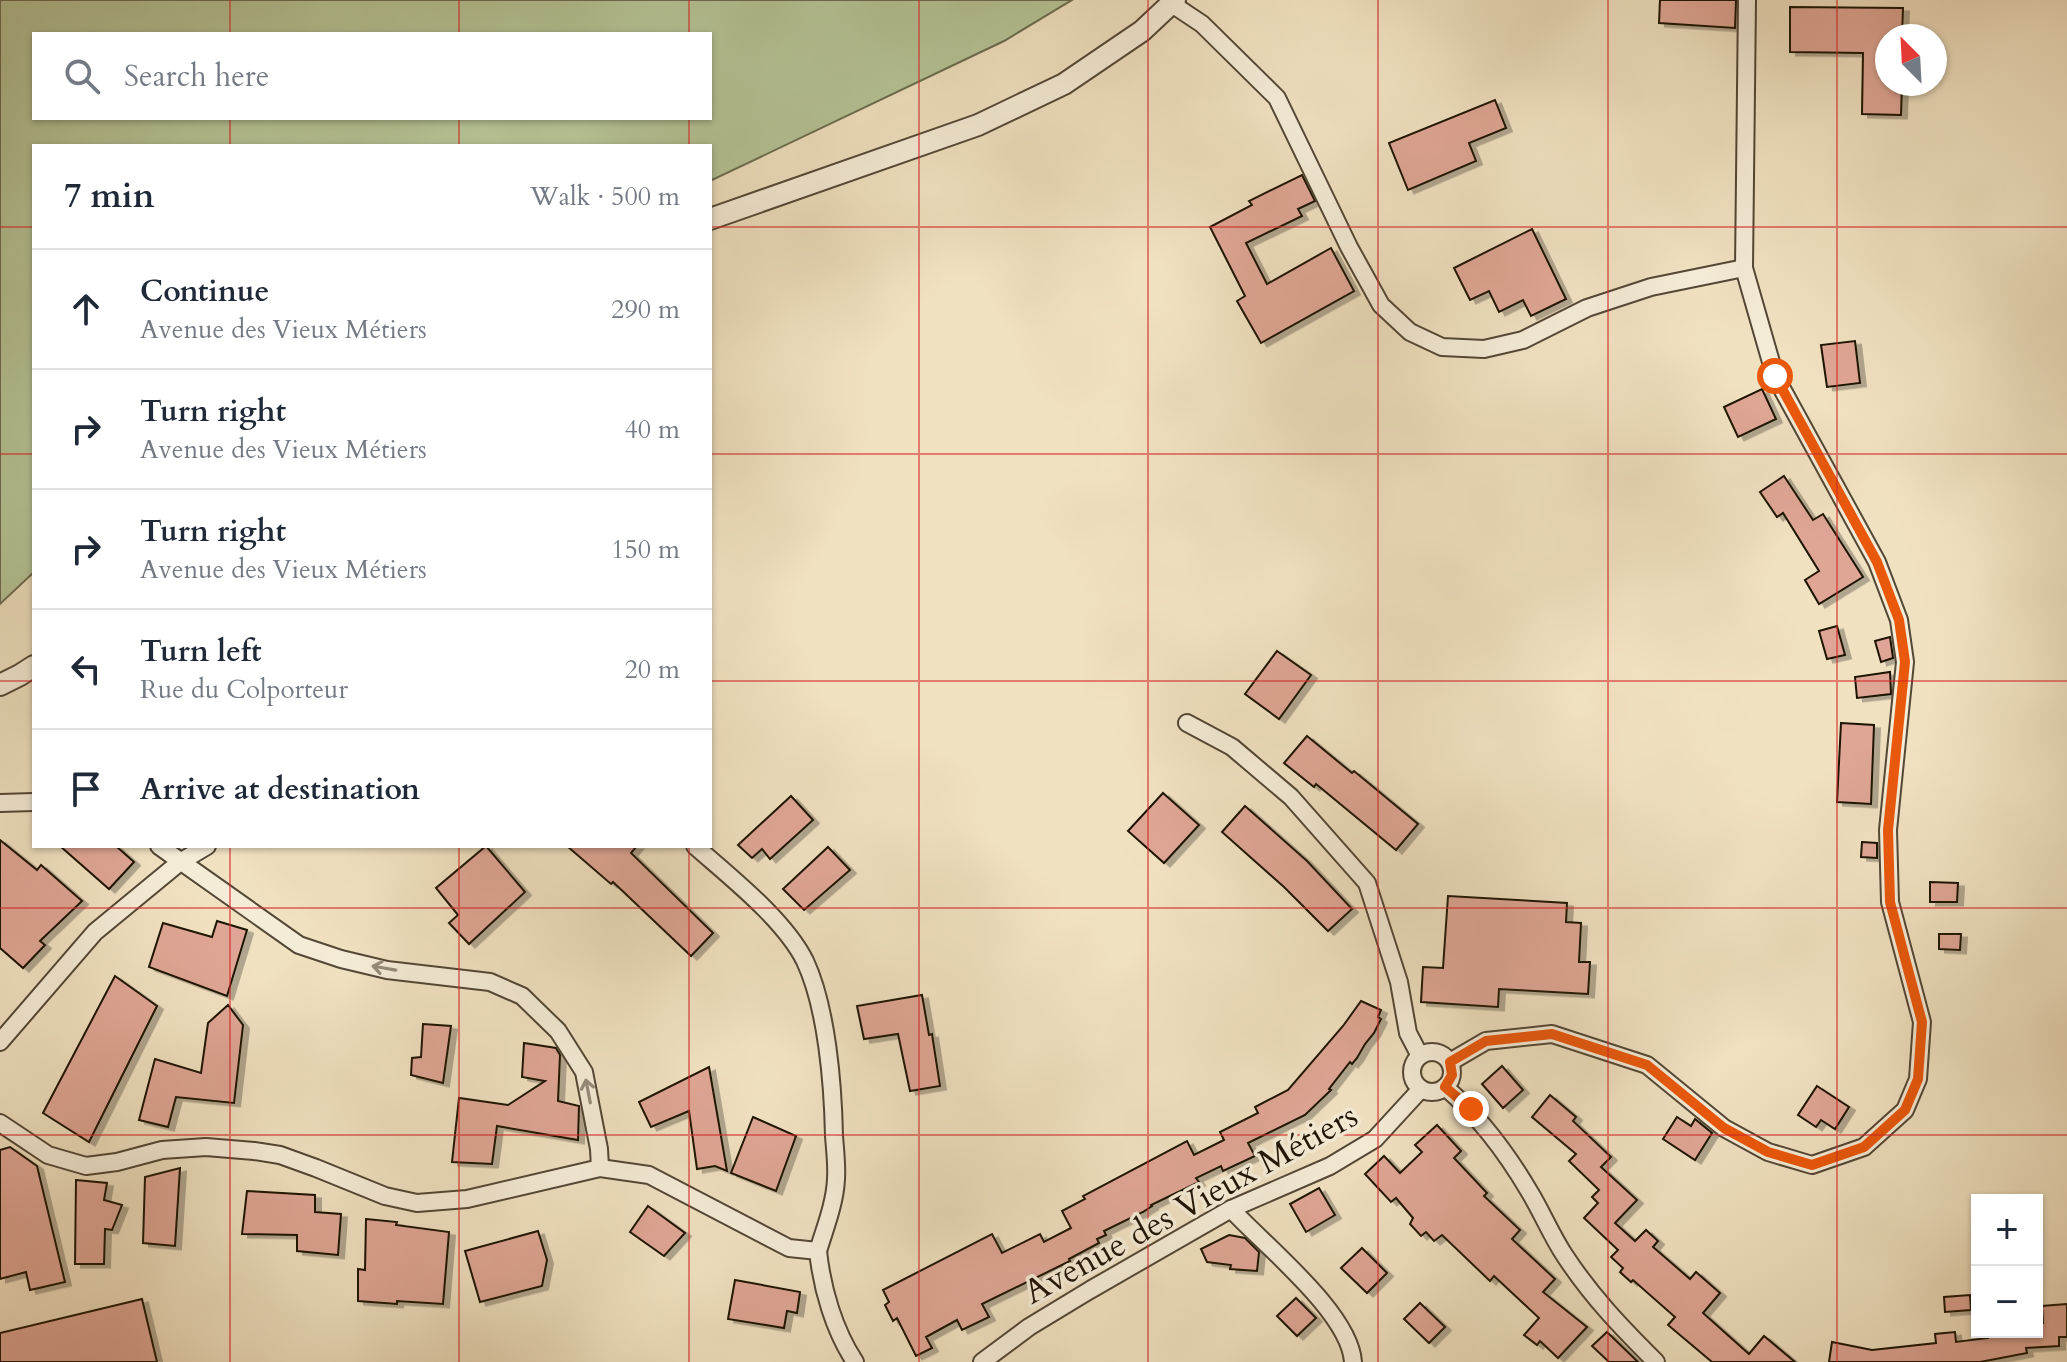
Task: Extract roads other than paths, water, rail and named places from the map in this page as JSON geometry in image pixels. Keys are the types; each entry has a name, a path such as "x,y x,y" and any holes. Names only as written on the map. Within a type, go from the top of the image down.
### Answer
{"street":[{"path":"1450,1062 1486,1041 1552,1034 1647,1065 1724,1128 1768,1152 1812,1165 1864,1147 1905,1110 1918,1079 1922,1022 1890,902 1888,830 1905,662 1899,620 1877,562 1775,376 1744,268 1747,0"},
{"path":"712,218 978,125 1064,84 1142,31 1174,2 1202,24 1277,98 1349,247 1381,305 1410,332 1431,342 1442,347 1484,349 1523,340 1587,308 1651,287 1744,268"},
{"path":"0,685 32,667"},
{"path":"1187,723 1232,747 1291,797 1367,883 1399,982 1408,1033 1420,1056"},
{"path":"0,803 32,802"},
{"path":"162,848 299,945 387,970 490,982 522,996 558,1031 584,1072 600,1168"},
{"path":"0,1042 95,932 180,862 204,848"},
{"path":"697,848 752,896 786,934 804,959 816,990 828,1054 836,1180 818,1251 821,1281 846,1348 855,1362"},
{"path":"1440,1053 1450,1062 1452,1075 1445,1087 1433,1092 1421,1089 1413,1079 1415,1060 1420,1056 1440,1053"},
{"path":"1445,1087 1471,1109 1503,1151 1530,1192 1562,1252 1591,1294 1656,1362"},
{"name":"Avenue des Vieux Métiers","path":"982,1362 1029,1327 1231,1209 1330,1166 1375,1139 1421,1089"},
{"path":"0,1123 48,1155 86,1166 117,1162 162,1150 206,1147 254,1151 280,1155 385,1196 417,1203 467,1199 600,1168 649,1175 789,1248 818,1251"},
{"path":"1231,1209 1292,1268 1337,1322 1353,1354 1353,1362"}]}
